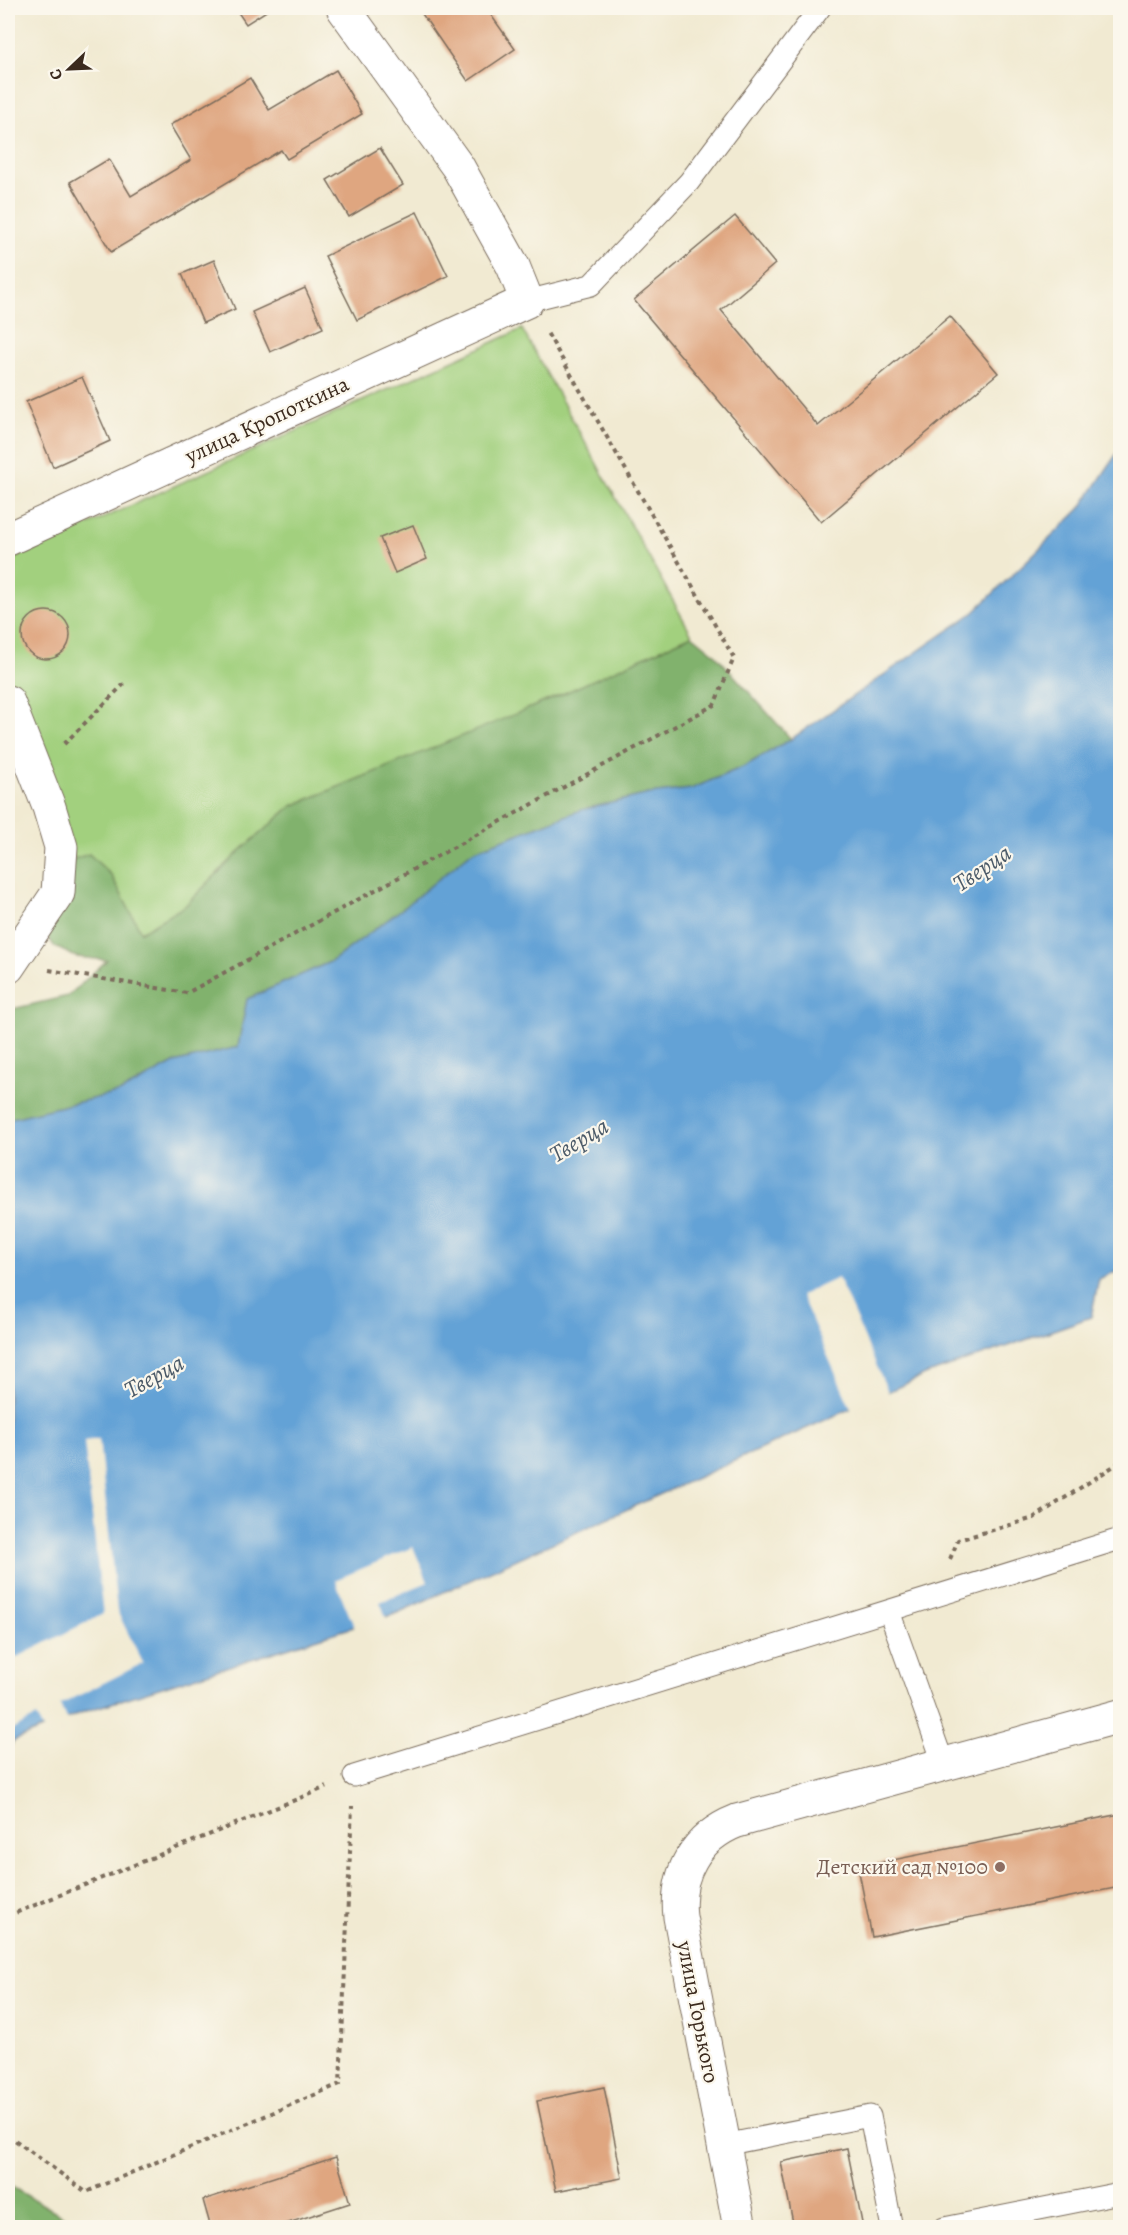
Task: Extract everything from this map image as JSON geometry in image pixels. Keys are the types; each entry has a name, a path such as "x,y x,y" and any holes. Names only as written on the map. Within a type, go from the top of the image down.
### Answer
{"street":[{"path":"343,8 458,167 513,266 528,301"},
{"name":"улица Кропоткина","path":"8,539 528,301"},
{"path":"8,702 61,847 58,893 9,965"},
{"name":"улица Горького","path":"740,2228 680,1917 679,1895 683,1873 693,1853 708,1837 737,1821 1120,1716"}],"lane":[{"path":"528,301 591,285 689,182 820,8"},
{"path":"354,1776 1120,1539"},
{"path":"889,1611 944,1765"},
{"path":"724,2145 870,2116 892,2228"},
{"path":"944,2228 1120,2193"}],"path":[{"path":"9,965 188,993 714,705 734,658 528,301"},
{"path":"35,773 125,683"},
{"path":"935,1596 958,1540 1034,1518 1120,1462"},
{"path":"8,1916 354,1776 340,2084 86,2192 8,2135"}],"green space":[{"path":"522,329 692,635 616,671 458,739 292,806 239,852 185,906 141,932 111,875 89,854 74,859 56,804 8,682 8,561"},
{"path":"692,635 714,653 791,739 745,766 691,789 649,794 581,810 473,851 402,909 332,961 247,999 238,1047 174,1063 121,1092 8,1119 8,1010 68,996 107,960 76,957 55,947 43,931 74,859 89,854 111,875 141,932 185,906 239,852 292,806 547,701"},
{"path":"8,2185 83,2227 8,2227"}],"water":[{"name":"Тверца","path":"1120,449 1120,1269 1099,1279 1091,1317 925,1375 395,1614 83,1712 13,1741 8,1753 8,1119 121,1092 174,1063 238,1047 247,999 332,961 402,909 473,851 581,810 649,794 691,789 745,766 791,739 973,613 1080,509"}],"pier":[{"path":"838,1278 889,1394 852,1411 801,1295"},
{"path":"99,1439 117,1611 143,1663 60,1705 67,1721 44,1731 36,1717 8,1732 8,1662 103,1614 84,1441"},
{"path":"413,1547 428,1582 380,1602 387,1620 355,1629 335,1580"}],"building":[{"path":"235,8 271,8 246,24"},
{"path":"418,8 486,8 515,49 468,81"},
{"path":"336,70 362,114 287,159 281,150 111,252 70,182 109,159 131,196 191,160 170,125 250,78 269,110"},
{"path":"380,148 403,185 349,217 327,180"},
{"path":"417,212 448,276 357,320 325,256"},
{"path":"735,216 775,264 721,310 818,426 950,316 998,373 821,522 634,300"},
{"path":"214,260 235,309 203,323 182,274"},
{"path":"305,288 323,328 270,352 252,312"},
{"path":"82,377 110,441 53,467 26,402"},
{"path":"413,525 427,559 395,573 380,538"},
{"path":"46,611 63,618 70,635 63,652 46,659 29,652 22,635 29,618"},
{"path":"1120,1814 1120,1887 872,1937 858,1867"},
{"path":"604,2087 622,2178 556,2191 537,2101"},
{"path":"847,2148 863,2228 794,2228 781,2162"},
{"path":"336,2157 350,2203 273,2228 211,2228 203,2200"}],"place":[{"name":"Детский сад №100","path":"1000,1867"}]}
